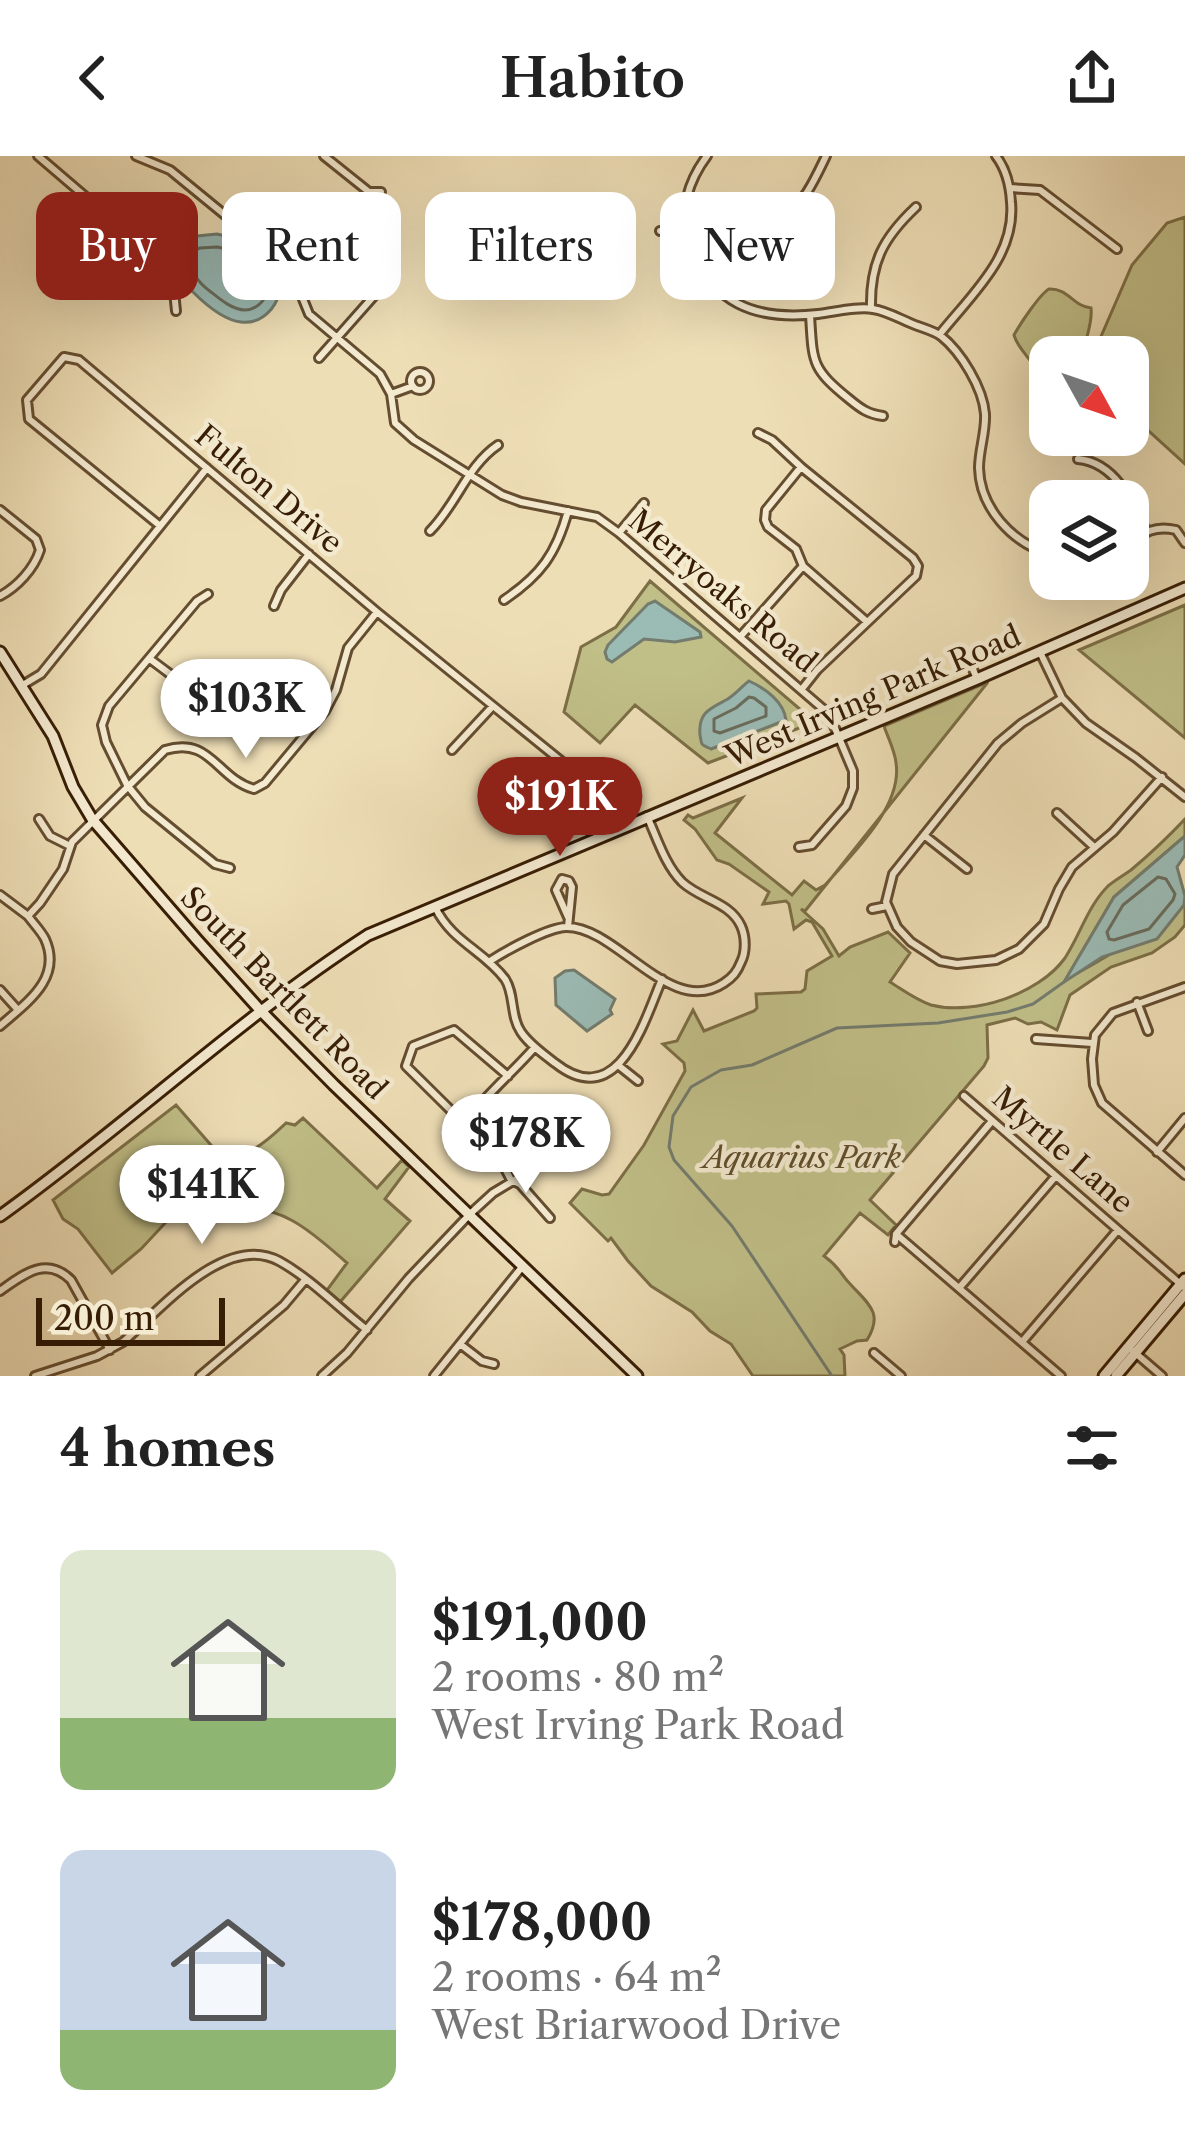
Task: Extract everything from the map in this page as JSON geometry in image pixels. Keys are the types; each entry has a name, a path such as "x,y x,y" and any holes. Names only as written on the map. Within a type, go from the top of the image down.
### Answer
{"main road":[{"name":"West Irving Park Road","path":"0,1216 69,1167 302,977 368,934 977,680 1185,588"},
{"name":"South Bartlett Road","path":"0,652 6,670 52,736 92,819 260,1010 637,1376"},
{"path":"1116,1376 1184,1286"},
{"path":"1103,1376 1132,1350"}],"street":[{"path":"38,156 163,263 173,281 176,310"},
{"name":"Merryoaks Road","path":"136,156 170,170 230,220 286,256 309,314 380,374 391,394 395,423 414,440 502,495 597,517 802,689 829,714 839,736"},
{"path":"324,156 369,192"},
{"path":"689,192 707,156"},
{"path":"807,192 826,156"},
{"path":"940,334 1008,244 1010,188 996,156"},
{"path":"1010,188 1040,190 1117,249"},
{"path":"871,308 870,279 880,251 916,207"},
{"path":"320,358 370,300"},
{"path":"730,300 762,314 810,315 871,308 940,334 975,378 980,394 985,413 979,470 983,495 998,520 1029,544"},
{"path":"810,315 813,357 821,376 868,414 884,416"},
{"name":"Fulton Drive","path":"159,525 29,419 27,400 64,357 79,360 376,612 580,777 610,831"},
{"path":"391,394 413,386"},
{"path":"758,433 914,557 917,566 916,575 802,689"},
{"path":"430,531 483,455 498,445"},
{"path":"1078,459 1090,460 1113,480"},
{"path":"801,467 766,510 765,520 796,549 803,566 866,621"},
{"path":"21,686 41,674 206,468"},
{"path":"619,533 644,503"},
{"path":"0,510 36,539 40,550 14,588 0,596"},
{"path":"504,600 542,568 559,543 568,511"},
{"path":"1149,529 1176,530 1185,543"},
{"path":"274,606 308,554"},
{"path":"740,637 803,566"},
{"path":"208,594 197,601 110,706 102,725 127,785 145,807 215,864 230,868"},
{"path":"28,916 92,819 165,750 195,747 244,786 254,789 265,783 325,711 348,648 376,612"},
{"path":"958,649 967,655 977,680"},
{"path":"1040,652 1062,698 1086,723 1185,797"},
{"path":"150,659 170,674"},
{"path":"1062,698 998,743 893,874 887,907 897,927 930,956 957,964 1009,956 1035,935 1052,911 1064,880 1084,855 1123,822 1162,777"},
{"path":"452,749 492,706"},
{"path":"276,707 305,734"},
{"path":"800,847 812,844 846,806 853,788 853,771 839,736"},
{"path":"513,804 540,801 580,777"},
{"path":"1057,813 1094,847"},
{"path":"490,961 568,927 583,929 689,992 714,989 735,975 745,953 742,928 730,911 684,883 668,863 646,816"},
{"path":"40,824 50,840 70,846"},
{"path":"923,835 967,869"},
{"path":"568,917 556,890 562,879 571,883 568,927"},
{"path":"0,895 28,916 45,940 51,965 44,984 0,1026"},
{"path":"435,907 444,926 490,961 509,985 518,1029 565,1071 585,1078 603,1075 618,1065 638,1040 662,979"},
{"path":"872,908 887,907"},
{"path":"1185,987 1120,1008 1105,1020 1093,1043 1093,1076 1102,1102 1185,1175"},
{"path":"0,990 18,1010"},
{"path":"1138,1003 1148,1031"},
{"path":"508,1076 454,1030 413,1046 406,1066 465,1122 500,1159 511,1180 550,1218"},
{"path":"1036,1039 1093,1043"},
{"path":"465,1122 535,1047"},
{"path":"618,1065 638,1081"},
{"name":"Myrtle Lane","path":"964,1096 1184,1286"},
{"path":"1157,1152 1185,1118"},
{"path":"992,1121 895,1238 960,1287 1061,1376"},
{"path":"322,1376 470,1214 531,1170 552,1148 567,1146"},
{"path":"960,1287 1056,1176"},
{"path":"1022,1342 1118,1230"},
{"path":"35,1376 110,1350 207,1269 243,1255 277,1260 367,1330"},
{"path":"0,1291 43,1267 64,1273 110,1350"},
{"path":"434,1376 522,1267"},
{"path":"200,1376 284,1305 305,1280"},
{"path":"460,1344 494,1364"},
{"path":"1132,1350 1162,1376"},
{"path":"874,1353 901,1376"}],"green space":[{"path":"1185,217 1185,464 1149,431 1149,336 1101,336 1132,265 1167,223"},
{"path":"1049,289 1091,308 1087,336 1029,336 1029,359 1014,335"},
{"path":"650,581 815,722 708,763 635,705 600,743 564,712 581,647 616,627"},
{"path":"1185,605 1185,738 1079,650"},
{"path":"988,682 884,812 896,780 895,758 884,726"},
{"name":"Aquarius Park","path":"742,798 715,833 792,895 804,881 816,890 832,877 805,911 801,909 823,929 839,956 888,932 910,953 890,982 931,1005 985,1004 1023,992 1054,971 1101,894 1185,819 1185,836 1114,897 1066,979 1141,935 1185,900 1185,925 1152,953 1111,967 1070,995 1057,1030 1015,1018 987,1025 984,1066 870,1200 896,1225 888,1235 860,1213 824,1256 874,1316 867,1340 840,1349 845,1376 753,1376 731,1344 651,1286 611,1238 608,1241 570,1203 582,1189 609,1194 644,1145 685,1071 684,1063 663,1044 677,1041 693,1010 704,1031 754,1011 756,994 801,992 807,971 832,956 812,922 806,920 794,929 786,901 763,904 769,892 717,860 684,820 688,815 693,818"},
{"path":"884,812 861,845 832,877"},
{"path":"176,1105 217,1152 227,1155 246,1153 286,1123 295,1125 303,1118 377,1188 402,1160 409,1167 385,1199 410,1221 340,1302 327,1290 347,1263 297,1223 268,1211 236,1211 198,1223 180,1207 112,1273 78,1229 63,1219 53,1200"}],"water":[{"path":"222,235 222,300 277,300 272,309 253,321 241,322 215,311 198,296 198,236"},
{"path":"655,601 701,637 675,642 644,639 612,662 607,659 608,645"},
{"path":"749,681 773,696 786,720 711,749 704,746 700,735 703,717"},
{"path":"1185,836 1185,855 1177,867 1184,905 1157,939 1102,957 1064,982 1114,897"},
{"path":"574,970 615,999 612,1014 587,1031 556,1005 555,978"}],"waterway":[{"path":"832,1376 732,1226 674,1160 669,1147 673,1116 691,1087 721,1070 752,1065 837,1028 938,1023 1007,1012 1033,1004 1064,982"}]}
